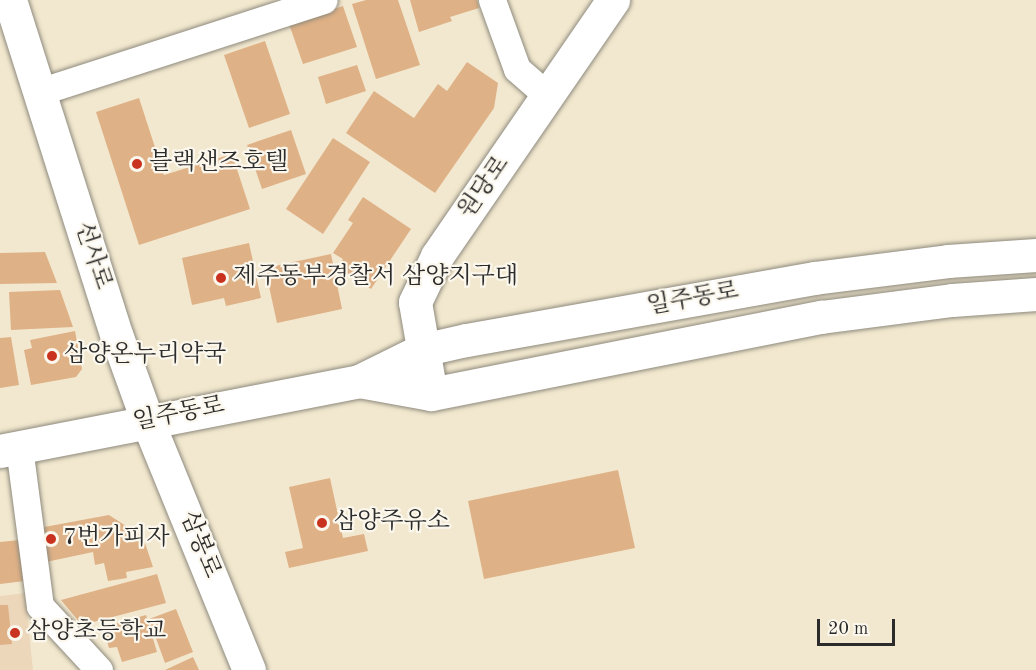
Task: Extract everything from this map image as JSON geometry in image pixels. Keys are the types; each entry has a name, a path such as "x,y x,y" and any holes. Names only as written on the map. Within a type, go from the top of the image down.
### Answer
{"main road":[{"name":"선사로","path":"10,0 147,420"},
{"name":"원당로","path":"431,394 415,302 437,256 613,0"},
{"name":"일주동로","path":"10,449 147,420 359,381 422,350 814,278 948,261 1036,255"},
{"name":"일주동로","path":"359,381 431,394 821,317 952,300 1036,294"},
{"name":"삼봉로","path":"147,420 249,670"}],"street":[{"path":"39,92 323,0"},
{"path":"492,0 517,69 548,96"},
{"path":"10,449 40,606 99,670"}],"shaded area":[{"name":"삼양초등학교","path":"25,593 33,670 0,670 0,596"}],"building":[{"path":"366,0 398,0 420,65 376,79 352,4"},
{"path":"410,0 477,0 479,8 450,17 452,21 419,32"},
{"path":"343,6 357,47 303,64 289,24"},
{"path":"265,41 290,114 249,128 224,55"},
{"path":"467,62 498,83 494,108 435,193 346,133 374,91 414,118 438,84 447,91"},
{"path":"357,65 366,91 326,104 318,77"},
{"name":"블랙샌즈호텔","path":"139,98 164,175 232,154 250,209 139,245 96,112"},
{"path":"291,130 306,174 262,189 247,145"},
{"path":"333,138 370,162 323,234 286,209"},
{"path":"363,197 411,229 371,289 338,267 343,259 333,253 353,223 348,220"},
{"name":"제주동부경찰서 삼양지구대","path":"249,243 261,298 226,306 224,298 192,305 182,258"},
{"path":"45,252 57,283 0,284 0,253"},
{"path":"331,254 342,309 277,323 265,268"},
{"path":"60,290 73,327 11,330 9,292"},
{"path":"75,331 82,369 76,377 31,385 24,350 32,348 30,340"},
{"path":"11,337 19,385 0,388 0,338"},
{"path":"618,470 635,548 484,579 468,501"},
{"path":"330,478 343,538 364,534 368,551 289,568 285,552 303,548 289,487"},
{"path":"109,515 143,537 153,567 126,572 127,578 108,581 104,563 95,565 93,552 46,562 39,528"},
{"path":"20,540 25,581 0,584 0,542"},
{"path":"157,574 166,603 82,625 61,600"},
{"path":"0,605 8,605 12,644 0,645"},
{"path":"176,609 193,652 165,663 149,619"},
{"path":"146,615 157,652 122,662 117,647 109,648 103,627"},
{"path":"193,657 199,670 165,670"}],"place":[{"name":"블랙샌즈호텔","path":"137,164"},
{"name":"제주동부경찰서 삼양지구대","path":"221,278"},
{"name":"삼양온누리약국","path":"52,356"},
{"name":"삼양주유소","path":"322,523"},
{"name":"7번가피자","path":"51,539"},
{"name":"삼양초등학교","path":"15,633"}]}
